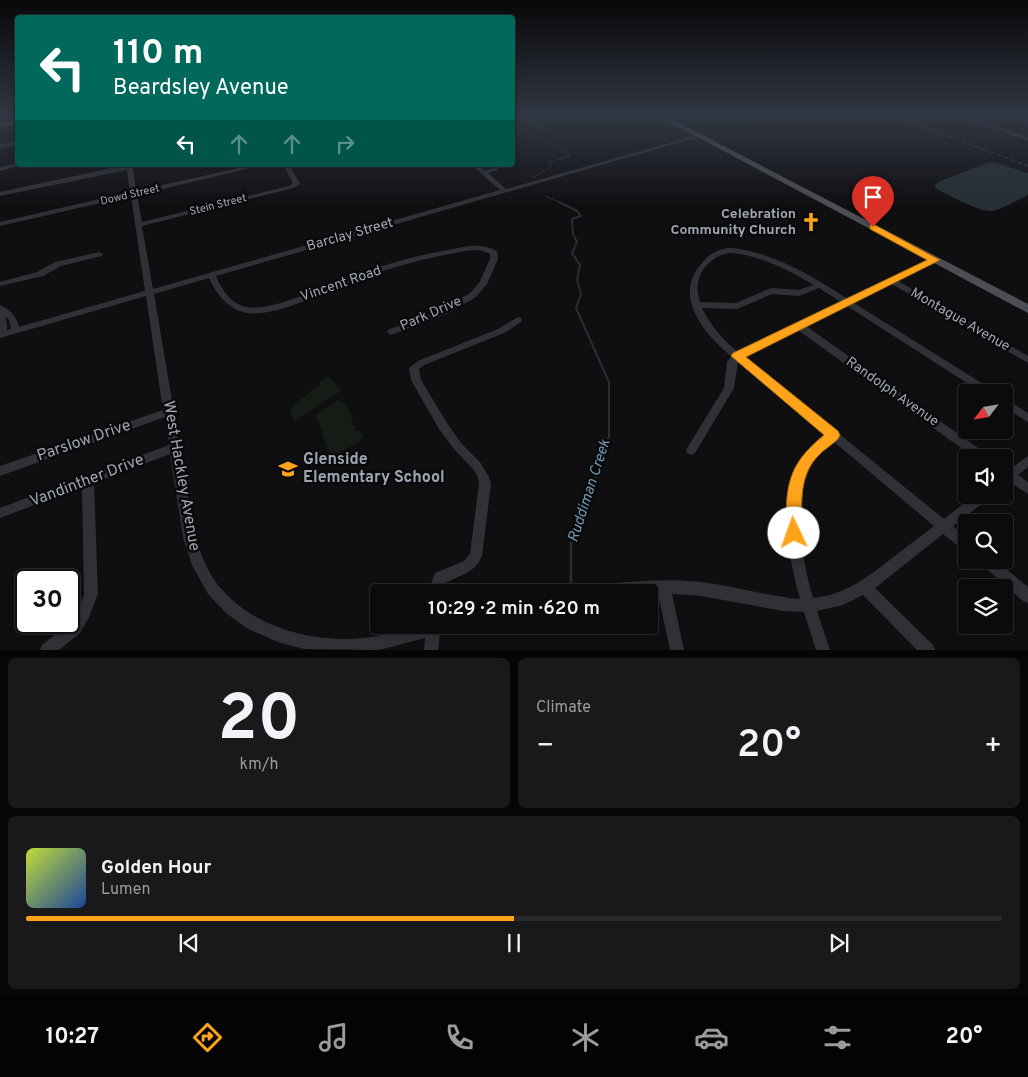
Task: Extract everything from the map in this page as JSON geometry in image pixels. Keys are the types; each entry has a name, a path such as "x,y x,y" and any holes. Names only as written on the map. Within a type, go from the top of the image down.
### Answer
{"main road":[{"path":"717,145 1028,309"}],"street":[{"name":"Barclay Street","path":"1,335 666,145"},
{"path":"0,169 15,166"},
{"path":"0,194 125,167"},
{"name":"West Hackley Avenue","path":"130,167 168,412 192,551 205,580 218,598 233,612 265,631 311,644 342,648 386,641 411,634"},
{"name":"Dowd Street","path":"0,224 251,167"},
{"name":"Stein Street","path":"138,225 291,187 297,184 287,167"},
{"path":"474,167 483,172 505,191"},
{"path":"483,172 496,169"},
{"name":"Vincent Road","path":"211,275 217,288 231,302 240,308 257,310 291,301 406,261 452,251 480,247 486,248"},
{"name":"Park Drive","path":"391,332 444,312 473,295 483,284 494,259 494,253 486,248"},
{"path":"958,538 737,356 713,334 702,320 696,305 693,293 695,276 711,257 726,250 745,253 778,263 820,285 975,384"},
{"path":"0,284 40,274 58,264 99,254"},
{"path":"691,450 729,388 732,362 737,356 935,260"},
{"name":"Montague Avenue","path":"892,281 1028,360"},
{"path":"696,305 737,306 771,291 799,293 820,285"},
{"path":"0,308 13,319 16,331"},
{"path":"0,314 3,322 1,335"},
{"path":"437,584 440,578 469,565 476,556 485,484 484,477 478,467 453,441 416,380 414,368 421,362 501,331 518,320"},
{"name":"Randolph Avenue","path":"799,326 971,449"},
{"path":"1013,408 1028,418"},
{"name":"Parslow Drive","path":"0,471 168,412"},
{"path":"823,650 800,574 793,517 794,494 804,465 812,453 834,435"},
{"name":"Vandinther Drive","path":"0,514 174,448"},
{"path":"1013,471 1028,461"},
{"path":"47,650 75,628 91,594 88,480"},
{"path":"1013,480 1028,489"},
{"path":"658,589 702,589 771,604 809,606 844,599 865,587 972,504"},
{"path":"996,569 1028,596"},
{"path":"865,587 928,650"},
{"path":"664,589 676,650"},
{"path":"431,650 436,634"}],"shaded area":[{"path":"993,162 1028,173 1028,195 1001,208 986,211 962,202 934,187 938,182"},
{"path":"328,376 342,390 294,422 290,411 293,406"},
{"path":"338,400 347,406 351,413 355,430 360,431 363,436 357,444 330,456 316,415"}],"waterway":[{"name":"Ruddiman Creek","path":"533,178 551,167 551,164 548,162 571,156 563,152 563,150 551,145"},
{"name":"Ruddiman Creek","path":"546,196 562,204"},
{"name":"Ruddiman Creek","path":"559,202 577,211 581,216 572,219 573,234 577,242 572,253 580,265 577,280 581,294 576,308 609,382 609,436 601,463"},
{"name":"Ruddiman Creek","path":"571,584 571,542 589,501 601,461"}],"railway":[{"path":"972,145 1028,166"}],"place":[{"name":"Celebration Community Church","path":"811,222"},
{"name":"Glenside Elementary School","path":"288,469"}],"route":[{"path":"794,533 794,494 800,472 812,453 834,435 737,356 935,260 873,227"}]}
